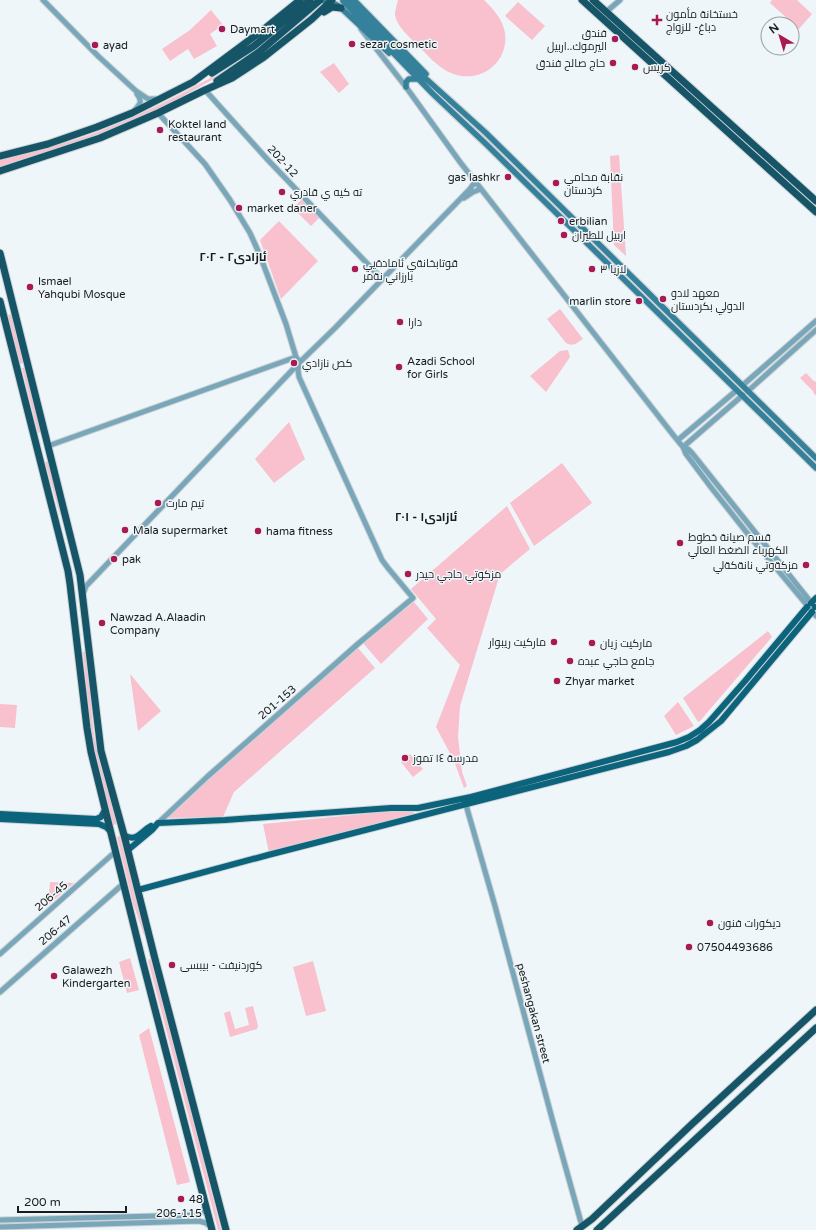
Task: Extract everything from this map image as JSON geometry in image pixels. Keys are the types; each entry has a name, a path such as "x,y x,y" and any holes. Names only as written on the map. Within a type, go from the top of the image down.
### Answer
{"highway":[{"path":"193,82 263,30 300,0"},
{"path":"0,151 67,136 97,127 132,113 257,49 310,0"},
{"path":"582,0 725,126 816,201"},
{"path":"593,0 725,126"},
{"path":"205,90 257,49 326,1"},
{"path":"312,19 326,1"},
{"path":"0,172 100,138 158,113 241,73 312,19 332,7 342,4"},
{"path":"736,135 816,212"},
{"path":"0,156 48,144 67,136"},
{"path":"0,254 80,575 101,751 226,1230"},
{"path":"0,301 70,584 87,728 105,810 142,961 212,1229"},
{"path":"53,516 56,520 60,520 64,518 65,514"},
{"path":"58,535 62,528 67,529 70,532"},
{"path":"136,936 139,943 143,946 149,943 150,938"},
{"path":"142,961 143,956 148,953 152,954 155,959"},
{"path":"580,1228 592,1219 692,1124 816,1010"},
{"path":"597,1230 816,1028"},
{"path":"664,1152 662,1158 663,1161 669,1163 673,1161"},
{"path":"650,1164 657,1163 660,1165 661,1169 659,1174"}],"main road":[{"path":"348,0 414,68 481,128 816,458"},
{"path":"354,0 429,77 440,91"},
{"path":"326,1 342,4 816,468"},
{"path":"342,4 351,17 433,94"},
{"path":"406,87 406,82 409,79 416,79"},
{"path":"529,186 534,180"},
{"path":"138,890 466,805 665,746 689,737 709,722 813,607"},
{"path":"157,823 225,820 391,808 418,808 667,753 697,740 721,721 813,607"},
{"path":"745,681 750,686"},
{"path":"665,746 667,753"},
{"path":"418,808 418,817"},
{"path":"96,822 103,815 105,810"},
{"path":"0,814 19,817 96,822 110,831"},
{"path":"0,818 19,817"},
{"name":"201-153","path":"124,835 130,838 136,838 148,827 157,823"},
{"name":"201-153","path":"128,850 152,830 157,823"}],"street":[{"path":"43,0 98,56 136,91 148,99 160,99"},
{"path":"606,12 620,0"},
{"path":"351,17 406,87 481,189 678,440 710,486 813,607"},
{"name":"202-12","path":"205,90 382,280"},
{"path":"132,113 141,102 141,99 136,91"},
{"path":"158,113 205,164 230,200 250,233 286,324 296,357 300,362"},
{"path":"83,595 86,586 300,362 382,280 476,182"},
{"path":"455,204 473,192 481,189"},
{"path":"743,385 816,321"},
{"path":"748,390 816,330"},
{"path":"48,446 296,357"},
{"name":"201-153","path":"157,823 348,653 413,598 388,568 378,552 298,374 300,362"},
{"path":"766,365 771,370"},
{"path":"678,440 737,390"},
{"path":"683,447 743,395"},
{"path":"80,575 85,579 92,580"},
{"name":"peshangakan street","path":"466,805 495,906 580,1228"},
{"name":"206-45","path":"0,954 115,852"},
{"name":"206-47","path":"0,992 123,884"},
{"name":"206-115","path":"0,1220 196,1215 204,1210 206,1205"},
{"path":"196,1215 197,1221"},
{"name":"206-115","path":"0,1227 197,1221 206,1223 212,1229"}],"shaded area":[{"path":"398,0 484,0 497,15 504,28 505,44 502,54 490,69 481,74 462,76 446,71 416,44 398,23 395,15"},
{"path":"772,0 797,0 812,14 800,28 800,16 784,16 770,3"},
{"path":"518,2 545,26 532,40 505,16"},
{"path":"211,10 223,25 210,34 217,46 194,59 188,49 170,61 162,49 190,30"},
{"path":"334,63 349,84 339,93 320,72"},
{"path":"214,76 215,78 180,98 127,123 37,156 0,167 0,160 95,133 155,107"},
{"path":"619,155 626,256 614,245 610,156"},
{"path":"303,198 321,216 311,226 293,208"},
{"path":"279,221 318,261 281,299 260,240"},
{"path":"560,309 583,339 575,344 571,345 566,343 547,319"},
{"path":"12,314 24,362 20,364 8,315"},
{"path":"568,350 570,357 546,392 530,376 560,351"},
{"path":"22,368 25,368 41,432 38,433"},
{"path":"806,373 815,382 816,381 816,395 800,378"},
{"path":"289,422 305,459 274,483 255,459"},
{"path":"48,461 61,515 45,462"},
{"path":"562,463 592,503 534,546 510,503"},
{"path":"507,506 530,549 500,574 460,706 458,737 462,772 467,786 464,788 454,761 436,727 460,665 427,628 436,619 411,589"},
{"path":"414,602 428,619 381,664 363,643"},
{"path":"768,631 772,637 698,722 683,698"},
{"path":"358,648 375,668 234,792 223,817 165,818 207,779"},
{"path":"83,652 86,652 94,736 117,824 113,825 91,735"},
{"path":"130,674 161,711 138,731"},
{"path":"678,702 694,726 676,735 664,716"},
{"path":"0,704 17,705 15,728 0,727"},
{"path":"410,754 423,769 413,777 401,762"},
{"path":"412,809 414,814 269,853 263,824"},
{"path":"120,836 145,935 133,903 117,837"},
{"path":"50,882 74,883 48,905"},
{"path":"130,958 139,990 127,993 119,962"},
{"path":"150,959 162,997 221,1230 218,1230 148,960"},
{"path":"313,961 326,1011 306,1016 293,967"},
{"path":"253,1006 258,1026 257,1029 230,1037 224,1013 230,1011 235,1029 249,1025 245,1008"},
{"path":"149,1028 190,1182 177,1185 139,1035"}],"place":[{"name":"خستخانة مأمون دباغ- للزواج","path":"657,20"},
{"name":"Daymart","path":"222,29"},
{"name":"فندق اليرموك..اربيل","path":"615,39"},
{"name":"sezar cosmetic","path":"352,44"},
{"name":"ayad","path":"95,45"},
{"name":"حاج صالح فندق","path":"613,63"},
{"name":"كريس","path":"635,67"},
{"name":"Koktel land restaurant","path":"160,130"},
{"name":"gas lashkr","path":"508,177"},
{"name":"نقابة محامي كردستان","path":"556,183"},
{"name":"ته كيه ي قادري","path":"282,192"},
{"name":"market daner","path":"239,208"},
{"name":"erbilian","path":"561,221"},
{"name":"اربيل للطيران","path":"564,235"},
{"name":"قوتابخانةي ئامادةيي بارزاني نةمر","path":"355,269"},
{"name":"لازیا ٣","path":"592,269"},
{"name":"Ismael Yahqubi Mosque","path":"30,287"},
{"name":"معهد لادو الدولي بكردستان","path":"663,299"},
{"name":"marlin store","path":"639,301"},
{"name":"دارا","path":"400,322"},
{"name":"كص نازادي","path":"294,363"},
{"name":"Azadi School for Girls","path":"399,367"},
{"name":"تيم مارت","path":"158,503"},
{"name":"Mala supermarket","path":"125,530"},
{"name":"hama fitness","path":"258,531"},
{"name":"قسم صيانة خطوط الكهرباء الضغط العالي","path":"680,543"},
{"name":"pak","path":"114,559"},
{"name":"مزكةوتي نانةكةلي","path":"806,565"},
{"name":"مزكوتي حاجي حيدر","path":"408,574"},
{"name":"Nawzad A.Alaadin Company","path":"102,623"},
{"name":"ماركيت ريبوار","path":"554,642"},
{"name":"ماركيت زيان","path":"592,643"},
{"name":"جامع حاجي عبده","path":"570,661"},
{"name":"Zhyar market","path":"557,681"},
{"name":"مدرسة ١٤ تموز","path":"405,758"},
{"name":"ديكورات فنون","path":"710,923"},
{"name":"07504493686","path":"689,947"},
{"name":"کوردنیفت - بیبسی","path":"172,965"},
{"name":"Galawezh Kindergarten","path":"54,976"},
{"name":"48","path":"181,1199"}],"district":[{"name":"ئازادی٢ - ٢٠٢","path":"233,257"},
{"name":"ئازادی١ - ٢٠١","path":"426,517"}]}
